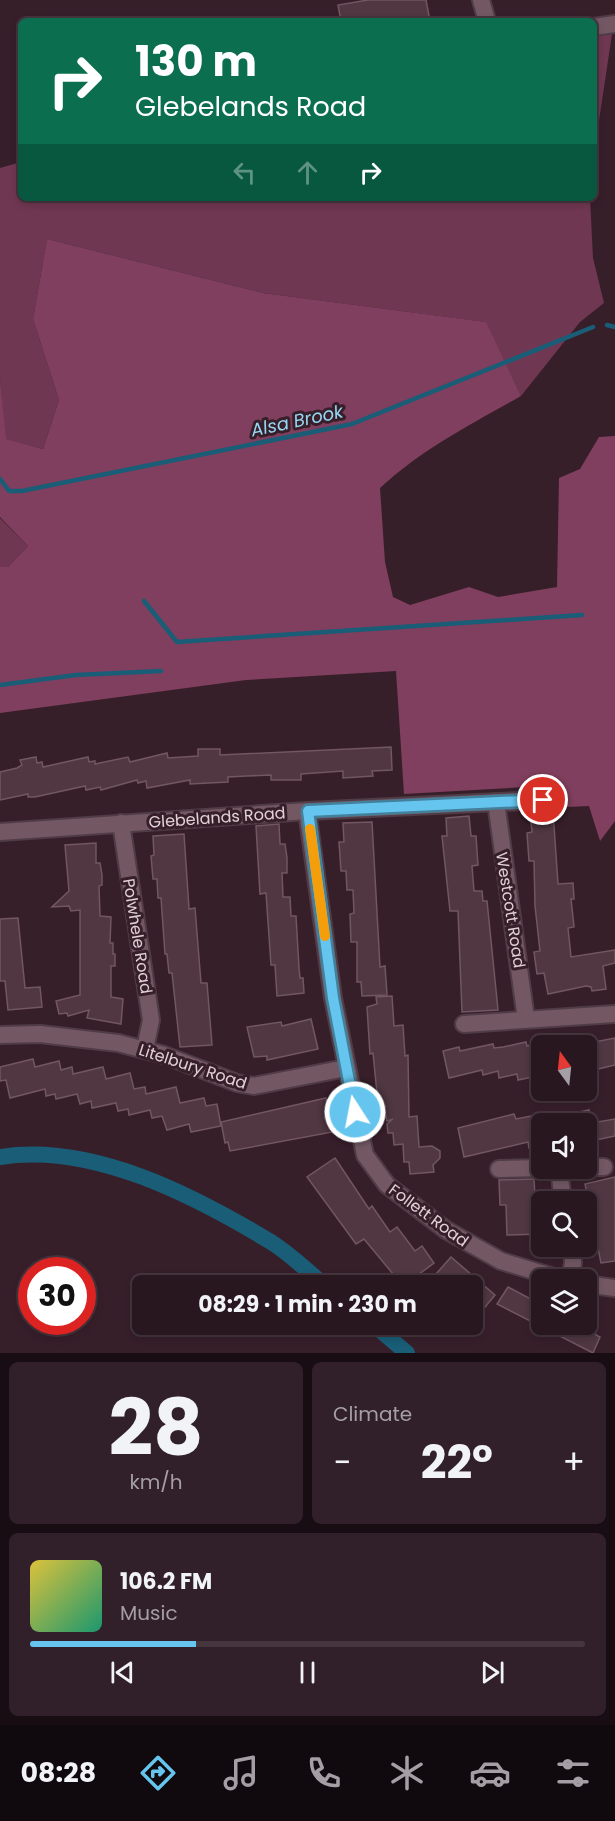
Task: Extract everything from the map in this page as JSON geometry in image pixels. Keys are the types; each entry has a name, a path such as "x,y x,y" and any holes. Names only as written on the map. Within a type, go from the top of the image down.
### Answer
{"street":[{"path":"481,0 486,18"},
{"path":"597,27 615,24"},
{"name":"Glebelands Road","path":"0,832 308,811 543,800"},
{"name":"Westcott Road","path":"496,802 526,1019"},
{"name":"Follett Road","path":"308,811 333,998 364,1155 387,1185 446,1230 501,1261 531,1270"},
{"name":"Polwhele Road","path":"121,823 151,1020 145,1049"},
{"path":"464,1024 615,1014"},
{"name":"Litelbury Road","path":"1,1035 40,1034 87,1038 145,1049 237,1083 254,1086 346,1068"},
{"path":"597,1167 604,1167"},
{"path":"499,1169 531,1168"},
{"path":"597,1286 615,1288"}],"shaded area":[{"path":"612,34 597,134 597,35"},
{"path":"18,163 18,201 590,201 593,258 604,303 580,322 521,396 485,322 263,293 47,239 33,319 59,400 43,449 5,439 0,378 0,168"},
{"path":"47,239 263,293 486,322 521,396 430,449 380,488 385,562 393,597 410,605 469,587 498,597 557,587 559,478 580,469 599,437 615,436 615,821 600,841 589,806 545,808 544,786 404,794 396,671 246,680 0,713 0,567 8,567 28,546 0,517 0,378 6,439 43,449 59,400 33,319"},
{"path":"0,518 28,546 8,567 0,567"}],"building":[{"path":"368,0 426,0 429,18 340,18 338,5"},
{"path":"391,747 392,770 372,771 373,776 343,778 343,771 301,774 301,780 271,780 271,775 228,777 228,782 190,784 190,780 147,788 146,781 138,783 137,780 101,790 100,787 86,790 85,786 35,797 28,797 28,794 0,800 0,772 22,765 20,760 36,757 37,763 42,762 43,767 88,757 89,762 95,761 95,764 128,757 130,762 167,753 168,758 198,756 198,749 220,749 220,755"},
{"path":"553,811 558,884 573,883 574,899 571,899 574,927 568,928 571,957 615,950 615,963 603,966 606,989 592,991 591,987 586,986 548,994 544,973 537,974 534,952 540,951 535,906 534,861 529,861 527,833 532,832 530,813"},
{"path":"469,816 471,836 476,836 478,865 472,866 474,891 482,891 483,901 487,901 498,1010 462,1012 458,911 450,911 442,836 447,836 446,818"},
{"path":"372,822 380,967 385,966 387,995 362,996 361,982 357,982 357,942 351,942 350,914 354,913 353,890 347,890 346,871 341,871 339,842 344,842 343,823"},
{"path":"279,824 280,844 285,844 287,858 287,873 282,873 283,897 290,897 291,916 296,916 300,978 303,978 304,993 277,996 275,965 271,965 266,893 260,894 256,826"},
{"path":"184,834 189,909 195,908 201,983 207,983 212,1045 180,1047 172,973 169,973 167,954 165,954 161,898 158,898 157,879 153,879 151,856 154,855 153,836"},
{"path":"96,843 96,863 100,863 102,875 102,885 99,886 100,916 111,917 110,943 113,943 113,954 115,954 115,966 111,966 111,997 123,999 121,1024 87,1018 89,1010 68,1016 67,1013 59,1014 56,1001 80,995 80,910 71,911 69,906 52,907 69,891 65,845"},
{"path":"18,918 25,988 40,987 42,1007 8,1010 5,981 0,981 0,919"},
{"path":"392,996 394,1026 403,1025 405,1056 408,1055 409,1117 417,1116 419,1147 432,1146 440,1151 440,1158 433,1165 434,1172 410,1174 409,1162 404,1162 403,1144 394,1145 393,1133 388,1133 387,1124 393,1119 387,1121 383,1103 378,1103 373,1053 370,1054 367,1007 377,1004 376,997"},
{"path":"311,1019 318,1049 267,1060 267,1056 254,1057 247,1027 281,1022 282,1026"},
{"path":"615,1038 615,1065 597,1069 597,1041"},
{"path":"526,1042 527,1046 531,1045 531,1077 518,1080 517,1074 499,1078 498,1071 483,1075 482,1070 449,1078 443,1051 459,1047 460,1051 493,1044 494,1048"},
{"path":"33,1059 35,1067 59,1061 61,1070 72,1067 73,1074 103,1067 106,1079 130,1073 134,1089 145,1087 146,1094 176,1087 180,1103 204,1098 206,1106 217,1104 221,1126 191,1132 189,1124 167,1130 162,1116 152,1118 150,1110 129,1115 128,1109 118,1111 116,1103 92,1108 91,1101 80,1104 77,1094 56,1099 55,1094 46,1096 45,1089 10,1098 6,1080 0,1081 0,1067"},
{"path":"326,1098 329,1114 334,1113 338,1131 230,1151 228,1142 225,1143 221,1122"},
{"path":"514,1114 516,1119 531,1116 531,1148 529,1148 528,1142 464,1157 458,1128"},
{"path":"615,1119 615,1136 597,1140 597,1122"},
{"path":"335,1158 369,1209 372,1206 390,1232 397,1227 415,1251 422,1246 434,1263 418,1275 394,1275 364,1239 356,1244 307,1177"},
{"path":"615,1177 615,1261 601,1263 597,1243 597,1191 586,1191 585,1184"},
{"path":"534,1179 535,1191 531,1191 531,1234 507,1235 506,1205 500,1205 499,1180"},
{"path":"451,1257 472,1275 437,1275"},
{"path":"483,1285 495,1295 483,1310"},
{"path":"508,1287 531,1299 531,1321 497,1304"},
{"path":"558,1335 596,1335 600,1337 593,1353"}],"waterway":[{"name":"Alsa Brook","path":"607,325 615,327"},
{"name":"Alsa Brook","path":"0,479 9,491 22,491 352,424 593,327"},
{"path":"144,601 177,642 582,615"},
{"path":"0,685 76,675 161,671"},
{"path":"0,1157 35,1154 70,1157 106,1165 142,1177 210,1207 271,1242 312,1275"},
{"path":"386,1335 407,1353"}],"slow traffic":[{"path":"310,829 325,936"}],"route":[{"path":"355,1112 333,998 308,811 543,800"}]}
